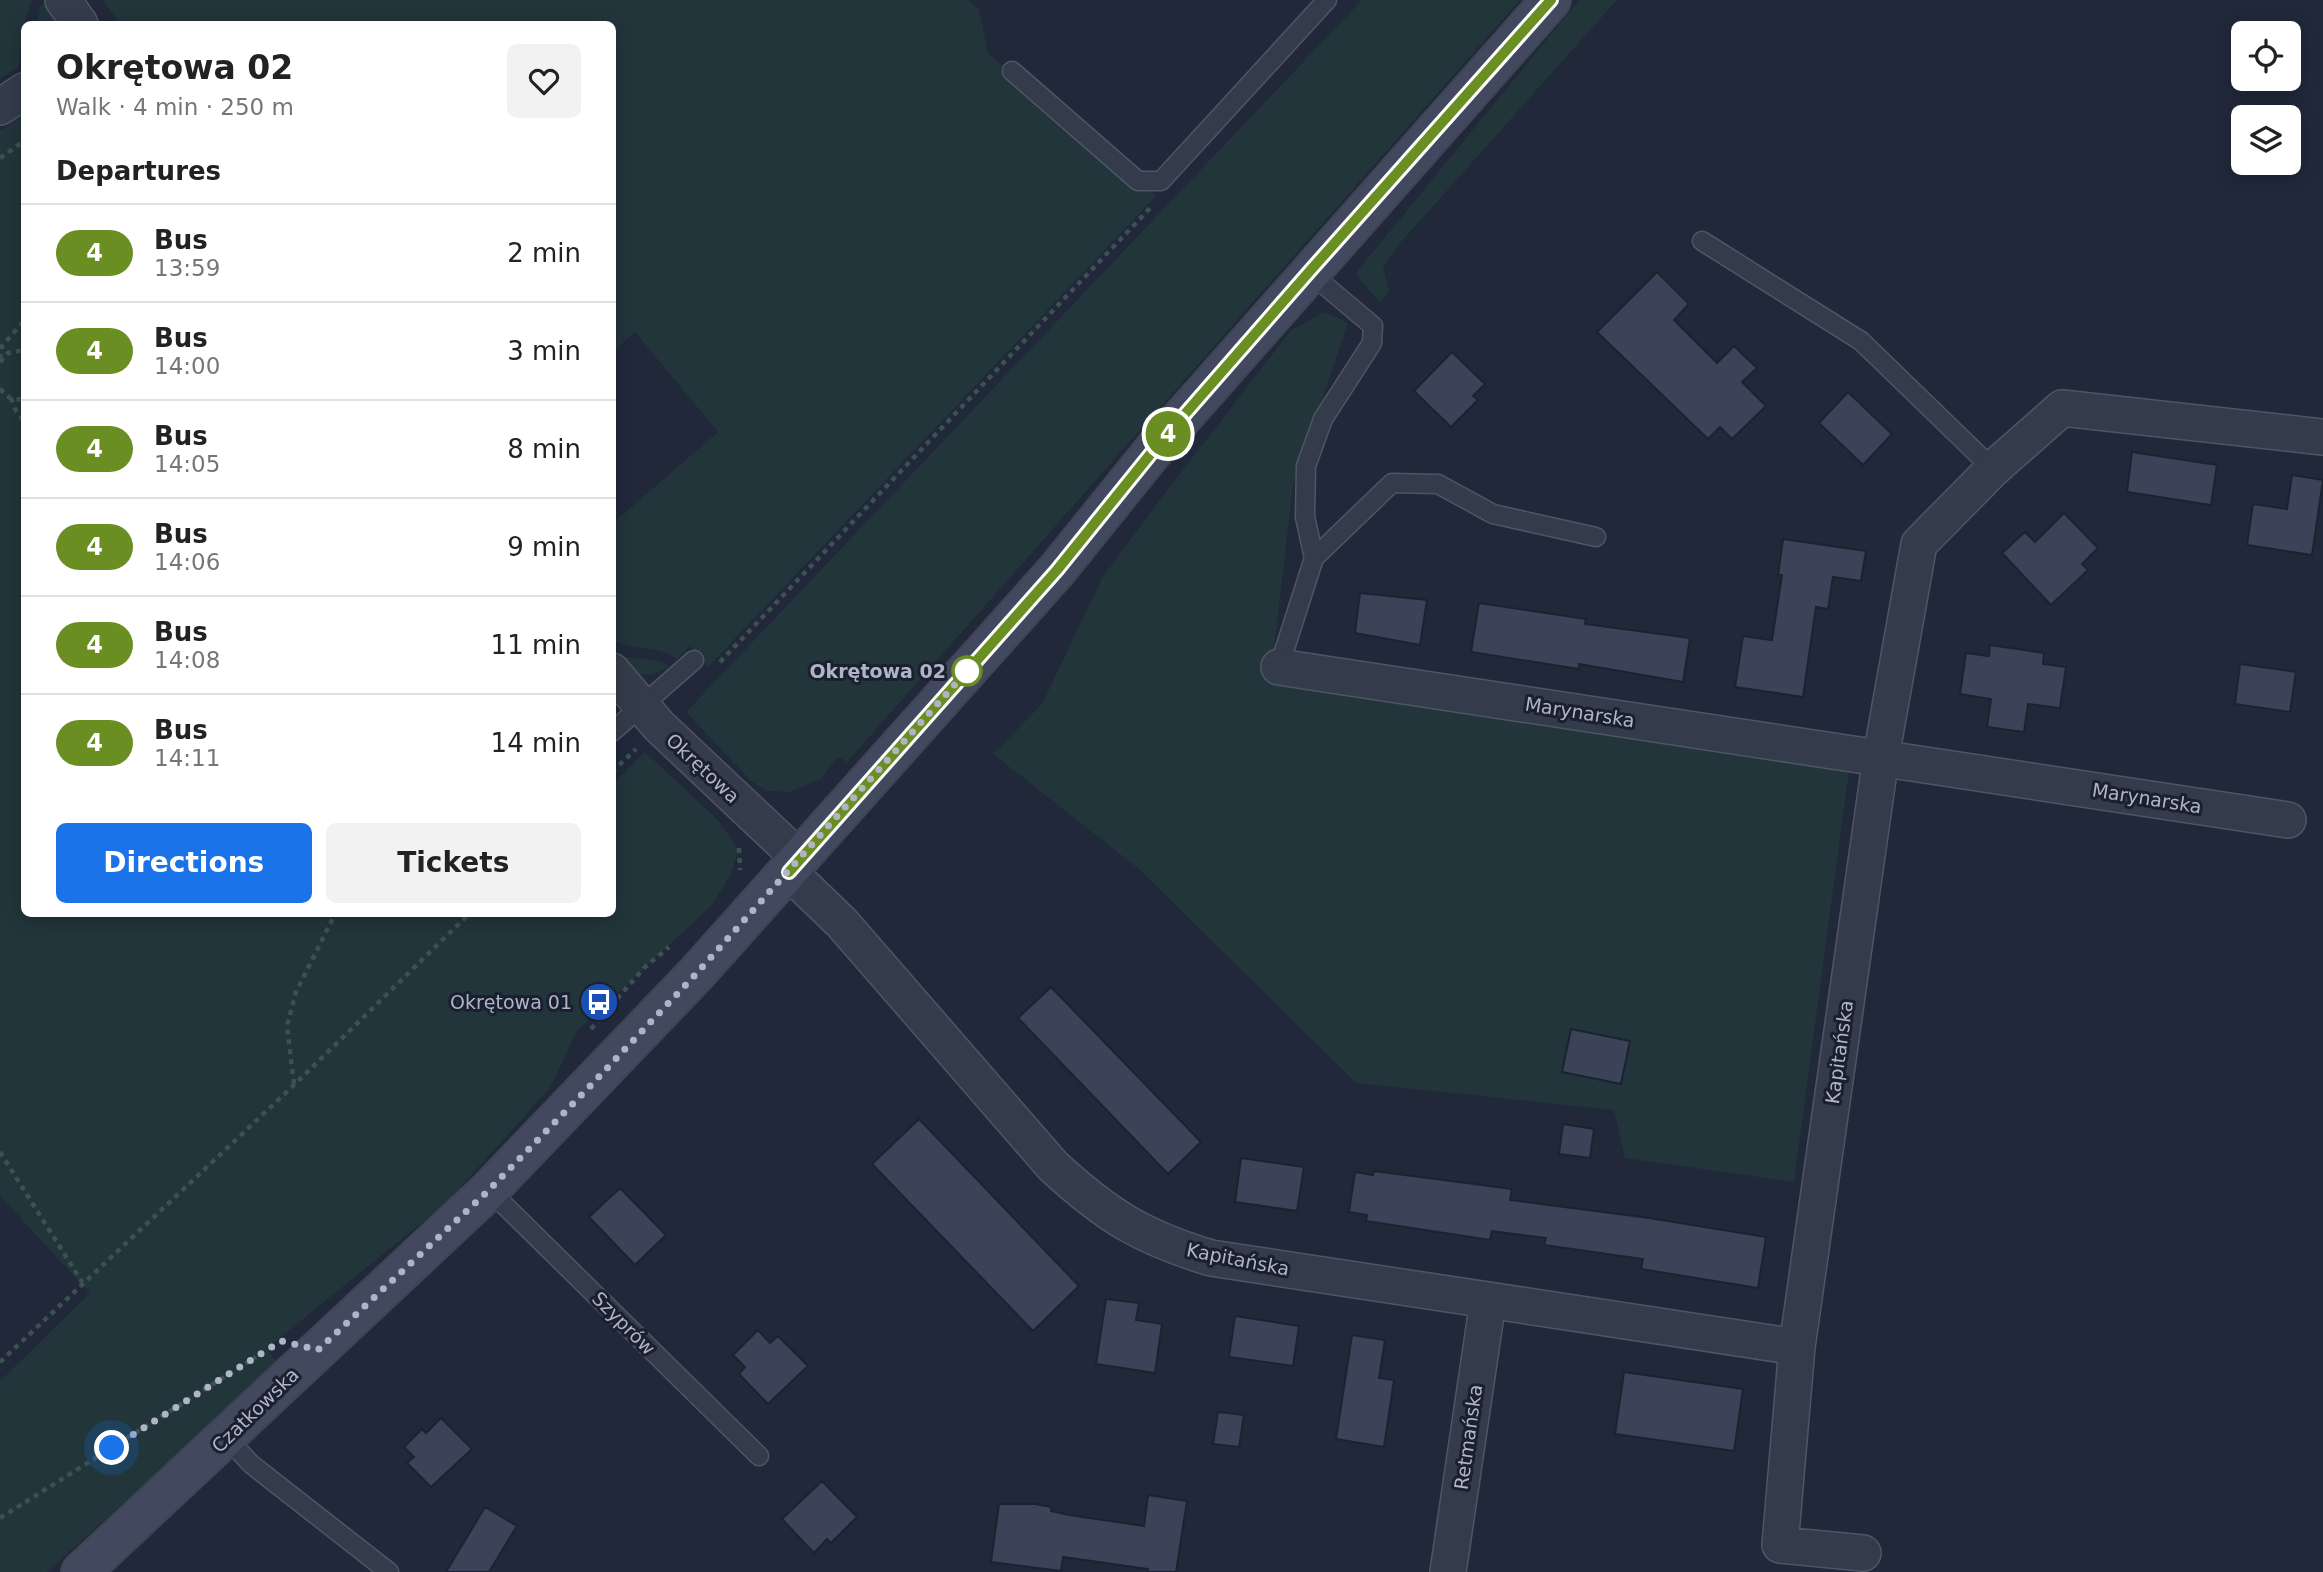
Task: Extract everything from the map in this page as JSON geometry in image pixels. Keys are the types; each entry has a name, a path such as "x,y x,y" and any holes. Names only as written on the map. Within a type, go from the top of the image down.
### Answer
{"street":[{"path":"63,0 78,21"},
{"name":"Czatkowska","path":"81,1572 489,1190 696,974 1057,570 1157,446 1550,0"},
{"path":"0,107 21,93"},
{"path":"1881,757 1919,544 1993,469 2062,408 2323,437"},
{"name":"Marynarska","path":"1279,667 2288,820"},
{"name":"Okrętowa","path":"616,676 651,716 794,865"},
{"name":"Kapitańska","path":"1863,1553 1780,1545 1797,1347 1881,757"},
{"name":"Kapitańska","path":"794,865 1053,1166 1089,1199 1123,1224 1155,1239 1212,1258 1797,1347"},
{"name":"Retmańska","path":"1448,1572 1488,1301"}],"lane":[{"path":"1012,71 1138,181 1161,181 1327,0"},
{"path":"1702,240 1860,341 1993,469"},
{"path":"1309,272 1373,326 1372,343 1323,419 1306,466 1306,517 1314,558"},
{"path":"1279,667 1314,558 1392,483 1437,484 1493,514 1596,537"},
{"path":"616,730 651,716 694,660"},
{"name":"Szyprów","path":"489,1190 759,1456"},
{"path":"227,1438 251,1464 389,1572"}],"path":[{"path":"0,158 21,143"},
{"path":"714,668 1156,202"},
{"path":"1,360 1,345 21,324"},
{"path":"1,360 16,350 21,350"},
{"path":"0,389 10,398 21,417"},
{"path":"10,398 21,400"},
{"path":"616,766 651,716"},
{"path":"737,841 741,863 739,874"},
{"path":"294,1085 288,1026 290,1015 296,992 334,917"},
{"path":"0,1362 294,1085 466,917"},
{"path":"587,1034 644,968 674,943"},
{"path":"0,1152 82,1282"},
{"path":"0,1518 268,1349"}],"shaded area":[{"path":"0,0 32,0 25,21 21,21 18,67 0,79"},
{"path":"103,0 968,0 979,9 988,53 1156,196 708,667 690,646 677,659 662,651 616,642 616,520 718,432 635,332 616,349 616,21 118,21"},
{"path":"1362,0 1520,0 847,762 838,757 821,779 789,792 767,791 751,781 686,712"},
{"path":"1579,0 1617,0 1401,242 1383,267 1389,291 1380,303 1355,274"},
{"path":"44,4 49,6 53,21 38,21 40,7"},
{"path":"21,116 21,917 616,917 616,780 645,752 717,819 739,850 730,876 712,905 577,1031 550,1088 445,1204 282,1336 268,1349 277,1364 47,1572 0,1572 0,1381 90,1293 0,1196 0,131"},
{"path":"1325,312 1348,323 1293,486 1271,675 1849,771 1794,1182 1625,1158 1614,1110 1356,1083 1139,869 993,754 1042,704 1102,578 1162,497 1291,330"},
{"path":"618,656 661,661 669,667 653,674 641,674"}],"building":[{"path":"1657,272 1689,304 1674,320 1717,363 1734,346 1757,368 1742,382 1766,406 1732,439 1720,427 1708,439 1597,332"},
{"path":"1452,352 1485,384 1473,396 1478,400 1451,427 1414,391"},
{"path":"1848,392 1892,434 1863,465 1819,423"},
{"path":"2132,452 2217,465 2211,505 2127,492"},
{"path":"2292,475 2323,480 2312,555 2247,545 2253,504 2287,509"},
{"path":"2064,513 2098,548 2082,564 2088,570 2051,605 2002,553 2025,532 2035,542"},
{"path":"1783,539 1866,551 1861,581 1833,577 1828,609 1816,607 1803,697 1735,687 1743,636 1772,640 1782,575 1778,575"},
{"path":"1360,593 1427,600 1420,645 1355,633"},
{"path":"1479,603 1586,619 1585,624 1690,638 1683,682 1579,664 1579,669 1471,652"},
{"path":"1990,645 2044,653 2043,664 2066,667 2060,708 2028,704 2024,732 1987,727 1991,699 1960,694 1966,653 1989,656"},
{"path":"2240,664 2296,672 2290,712 2235,704"},
{"path":"1051,987 1201,1142 1168,1174 1018,1018"},
{"path":"1571,1029 1630,1041 1621,1084 1562,1072"},
{"path":"919,1119 1079,1286 1033,1331 872,1164"},
{"path":"1563,1124 1594,1129 1590,1158 1559,1154"},
{"path":"1241,1158 1304,1167 1297,1211 1235,1202"},
{"path":"1374,1171 1512,1189 1510,1200 1766,1237 1758,1288 1641,1269 1643,1259 1544,1245 1546,1238 1492,1231 1490,1240 1366,1221 1367,1215 1349,1212 1355,1172 1373,1175"},
{"path":"620,1188 666,1235 635,1265 589,1217"},
{"path":"1106,1299 1139,1303 1136,1320 1162,1324 1155,1373 1096,1364"},
{"path":"1235,1316 1299,1326 1293,1366 1229,1357"},
{"path":"758,1330 770,1343 778,1336 808,1366 768,1404 739,1374 745,1367 733,1355"},
{"path":"1352,1335 1385,1340 1379,1378 1394,1380 1384,1447 1336,1439"},
{"path":"1624,1372 1743,1389 1734,1451 1615,1434"},
{"path":"1218,1412 1244,1415 1239,1447 1213,1444"},
{"path":"441,1418 472,1449 431,1487 407,1463 414,1457 404,1447 422,1429 426,1433"},
{"path":"822,1481 857,1517 831,1543 827,1539 814,1553 782,1519"},
{"path":"1148,1495 1187,1501 1176,1572 1147,1572 1148,1569 1063,1557 1061,1571 991,1562 999,1504 1035,1504 1069,1515 1144,1526"},
{"path":"485,1507 517,1526 489,1572 446,1572"}],"bus line":[{"name":"4","path":"789,872 1057,570 1157,446 1309,272 1551,0"}],"place":[{"name":"Okrętowa 02","path":"967,671"},
{"name":"Okrętowa 01","path":"599,1002"}],"route":[{"path":"112,1448 281,1341 318,1350 489,1190 593,1083 696,974 967,671"}]}
